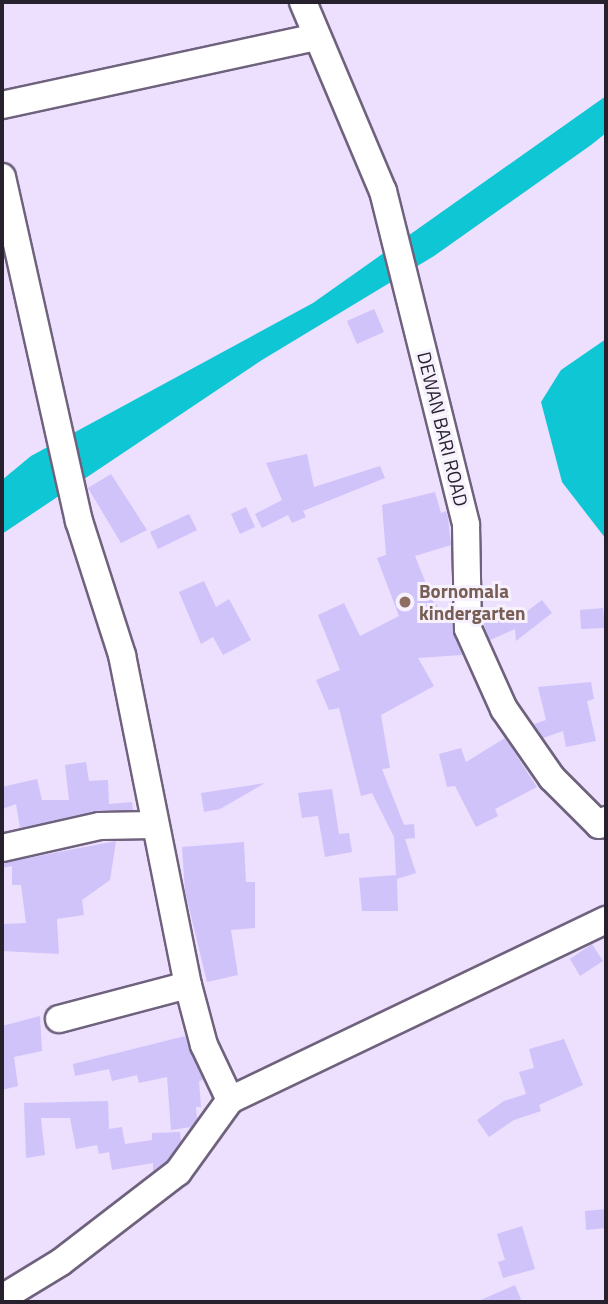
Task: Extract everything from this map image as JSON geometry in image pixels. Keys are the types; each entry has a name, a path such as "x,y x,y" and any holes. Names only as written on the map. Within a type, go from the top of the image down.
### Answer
{"street":[{"name":"DEWAN BARI ROAD","path":"303,2 383,191 466,524 468,629 504,709 552,778 599,825 606,820"},
{"path":"2,105 316,37"},
{"path":"2,177 6,220 59,417 79,521 122,655 152,825 188,985 204,1045 230,1100"},
{"path":"2,848 100,826 152,825"},
{"path":"2,1298 61,1262 178,1172 230,1100 606,920"},
{"path":"59,1018 188,985"}],"water":[{"path":"606,96 606,133 591,145 434,256 262,360 2,534 2,480 31,456 313,303"},
{"path":"606,339 606,539 562,482 541,402 561,370"}],"building":[{"path":"374,309 384,332 357,344 347,321"},
{"path":"307,454 314,487 380,466 385,478 303,511 306,517 292,523 288,515 262,528 255,514 282,500 266,463"},
{"path":"111,474 147,530 121,543 88,488"},
{"path":"435,492 441,513 446,511 448,517 451,545 415,556 433,601 452,623 462,655 418,658 434,686 381,715 390,768 382,769 404,825 414,824 415,838 405,839 416,873 397,879 398,911 362,911 359,878 396,875 394,837 372,793 361,796 339,708 329,710 316,680 340,670 318,615 344,603 360,636 399,616 377,558 386,555 382,505"},
{"path":"246,507 255,527 240,534 231,514"},
{"path":"189,514 197,530 158,549 150,532"},
{"path":"204,581 216,607 229,599 251,640 223,655 213,637 201,644 179,592"},
{"path":"542,600 552,613 516,641 515,629 490,640 484,625 483,605 489,616 522,615"},
{"path":"603,608 605,628 581,629 580,610"},
{"path":"591,682 594,699 587,701 596,741 566,747 563,731 543,738 534,724 546,720 538,687"},
{"path":"505,738 537,787 495,809 498,816 476,827 455,786 447,787 439,754 461,748 466,762"},
{"path":"86,762 89,781 108,780 109,804 132,802 133,810 97,811 20,828 16,804 2,809 2,787 37,779 42,800 69,800 65,765"},
{"path":"265,783 220,809 204,812 201,793"},
{"path":"332,789 339,834 349,833 352,852 325,857 318,816 302,818 298,793"},
{"path":"116,841 110,880 82,900 84,915 57,919 59,954 2,951 2,924 26,923 21,885 12,885 12,866 2,868 2,863"},
{"path":"244,842 246,882 255,882 255,928 231,930 238,975 207,982 185,891 182,847"},
{"path":"592,944 603,961 580,976 570,959"},
{"path":"40,1016 42,1051 14,1057 18,1086 2,1090 2,1026"},
{"path":"185,1036 203,1080 199,1081 201,1107 196,1107 197,1119 191,1127 171,1130 167,1077 139,1083 137,1075 112,1081 109,1069 75,1076 73,1064"},
{"path":"564,1039 583,1085 539,1105 541,1111 514,1120 489,1137 477,1120 504,1101 526,1094 519,1072 534,1068 529,1049"},
{"path":"108,1101 109,1129 122,1127 125,1144 152,1140 152,1133 180,1132 181,1142 167,1161 153,1171 153,1163 112,1170 109,1152 99,1154 97,1145 76,1149 70,1118 41,1118 45,1155 26,1158 24,1103"},
{"path":"606,1209 606,1228 586,1230 585,1211"},
{"path":"522,1226 535,1269 503,1278 498,1262 505,1260 497,1234"},
{"path":"515,1285 522,1302 476,1302"}],"place":[{"name":"Bornomala kindergarten","path":"405,602"}]}
